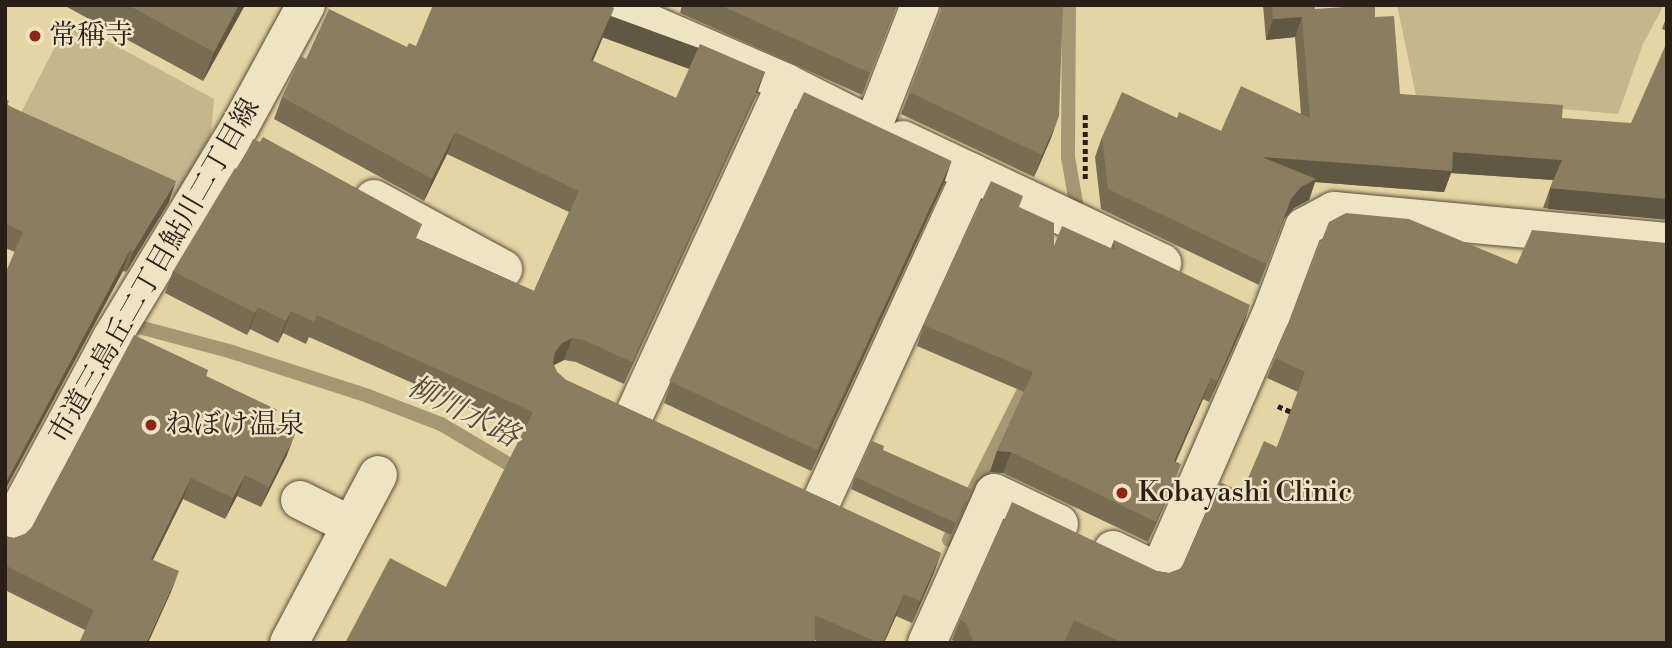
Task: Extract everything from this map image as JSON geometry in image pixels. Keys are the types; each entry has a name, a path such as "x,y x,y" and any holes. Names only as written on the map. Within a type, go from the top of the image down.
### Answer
{"street":[{"name":"市道三島丘二丁目鮎川二丁目線","path":"5,537 111,339 240,126 306,5"},
{"path":"607,5 786,83 1197,280"},
{"path":"873,126 920,5"},
{"path":"672,430 618,405 786,83"},
{"path":"240,126 276,145"},
{"path":"822,500 972,173"},
{"path":"348,184 503,269"},
{"path":"927,643 993,493 1159,572 1271,315 1304,227 1334,211 1667,242"},
{"path":"1234,298 1271,315"},
{"path":"289,643 378,475"},
{"path":"784,482 857,516"},
{"path":"300,500 350,525"},
{"path":"927,548 962,564"}],"path":[{"path":"1085,113 1085,227"},
{"path":"1239,388 1301,416"}],"shaded area":[{"path":"1397,5 1664,5 1643,44 1618,114 1416,96"},
{"path":"69,20 214,99 211,133 176,198 14,126"}],"building":[{"path":"128,5 239,5 214,52"},
{"path":"433,5 608,5 614,8 591,60 676,98 700,44 765,72 632,362 584,340 572,338 562,343 555,352 553,363 557,372 566,380 941,553 920,601 904,594 883,643 815,615 815,643 345,643 390,558 446,587 533,412 317,315 314,322 291,311 286,321 258,307 255,313 173,271 235,168 238,170 253,139 260,142 263,137 422,224 415,238 534,291 579,191 455,132 432,179 282,97 301,56 306,59 329,9 407,47 409,43 416,46"},
{"path":"720,5 896,5 870,73"},
{"path":"943,5 1063,5 1059,116 1042,155 909,92"},
{"path":"1272,5 1315,5 1315,9 1375,5 1375,17 1394,16 1400,94 1563,105 1562,118 1631,123 1667,42 1667,199 1550,188 1562,160 1453,152 1452,171 1262,157 1316,179 1301,187 1291,199 1266,264 1108,189 1102,137 1122,92 1177,118 1179,112 1221,131 1241,86 1310,118 1302,17 1273,19"},
{"path":"804,92 952,161 817,450 669,381"},
{"path":"5,99 9,101 7,105 176,181 133,252 130,250 5,484 5,274 23,232 5,223"},
{"path":"991,181 1023,196 1019,207 1054,223 1054,246 1062,226 1115,250 1114,240 1250,305 1217,381 1211,378 1174,461 1181,464 1156,522 1011,452 997,451 1033,372 924,325"},
{"path":"1346,213 1409,219 1517,264 1532,230 1667,243 1667,643 1123,643 1074,620 1064,643 974,643 966,623 960,620 1012,502 1157,571 1169,573 1180,569 1220,482 1242,492 1264,441 1277,447 1305,372 1275,358 1329,222"},
{"path":"134,335 208,370 205,376 277,410 270,422 295,434 269,487 245,475 233,498 191,478 151,559 179,571 146,643 79,643 94,610 5,565 5,536 14,538 25,534 32,527"},
{"path":"872,441 884,446 883,450 971,489 956,523 855,477"}],"waterway":[{"path":"1069,5 1068,157 1079,220"},
{"name":"柳川水路","path":"139,327 232,352 368,396 441,424 522,472"},
{"path":"949,540 1031,376"}],"place":[{"name":"常稱寺","path":"35,36"},
{"name":"ねぼけ温泉","path":"151,425"},
{"name":"Kobayashi Clinic","path":"1122,493"}]}
